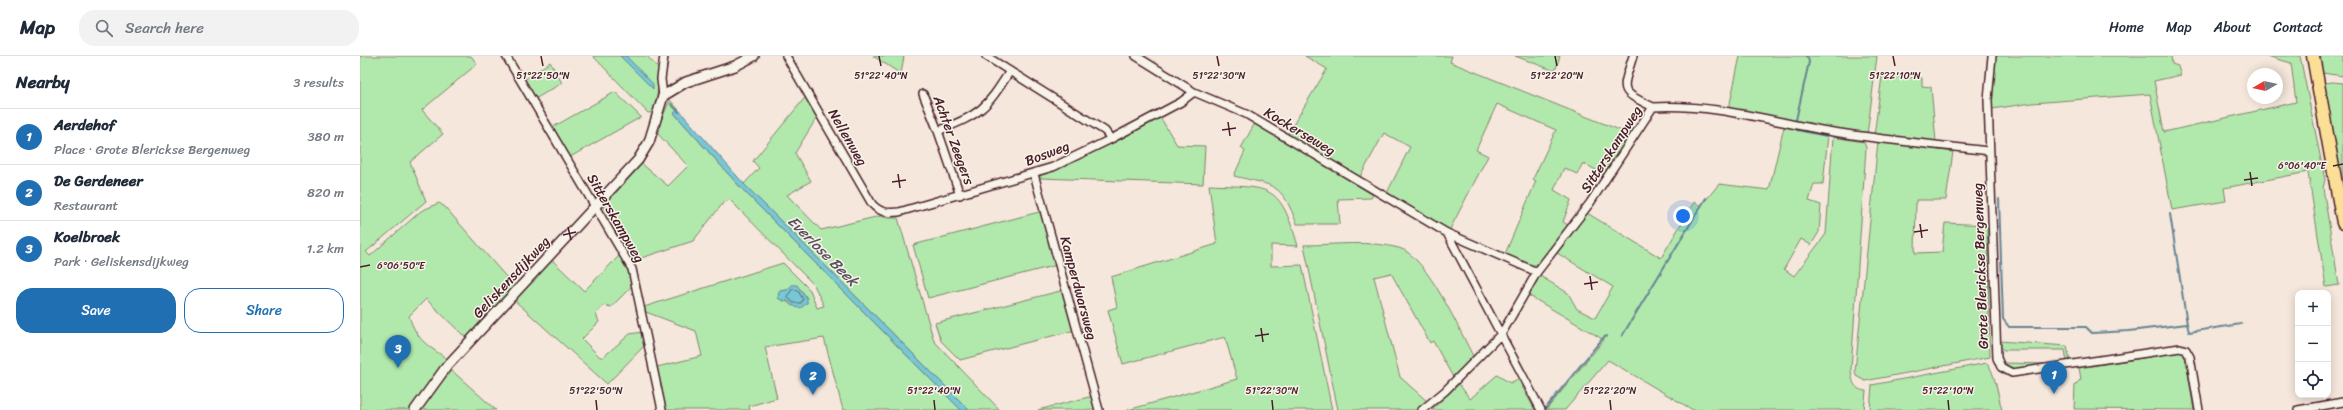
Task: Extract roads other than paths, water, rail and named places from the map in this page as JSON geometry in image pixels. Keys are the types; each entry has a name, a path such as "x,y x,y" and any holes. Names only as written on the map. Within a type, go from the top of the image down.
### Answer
{"main road":[{"path":"2313,56 2343,223"}],"street":[{"name":"Sitterskampweg","path":"506,56 632,269 662,410"},
{"name":"Geliskensdijkweg","path":"416,410 447,366 638,160 657,120 663,96 661,79 664,56"},
{"path":"663,96 686,82 735,66 754,56"},
{"name":"Nellenweg","path":"786,56 872,204 878,210 888,213 899,212"},
{"path":"986,56 1105,131 1111,139"},
{"name":"Kockerseweg","path":"1136,56 1194,92 1246,114 1447,233 1537,272"},
{"path":"1633,56 1624,86 1626,92 1629,96 1653,108"},
{"name":"Grote Blerickse Bergenweg","path":"1992,56 1988,100 1997,358 2001,367 2012,373 2180,348 2186,350 2190,357 2199,410"},
{"path":"938,131 970,118 985,108 1010,71"},
{"name":"Bosweg","path":"899,212 1034,174 1070,160 1181,102 1194,92"},
{"name":"Achter Zeegers","path":"923,94 938,131 960,195"},
{"name":"Sitterskampweg","path":"1422,410 1451,386 1502,333 1537,272 1590,203 1653,108 1677,106 1735,113 1868,137 1990,151"},
{"name":"Kamperdwarsweg","path":"1034,174 1099,410"},
{"path":"1447,233 1502,333 1541,410"},
{"path":"2298,410 2343,402"}],"water":[{"path":"620,56 626,56 653,84 653,89"},
{"path":"678,109 744,184 969,410 961,410 740,187 674,113"},
{"path":"792,285 797,285 807,298 807,303 804,306 798,308 787,301 778,298 779,291 787,290"}],"waterway":[{"path":"1796,120 1809,62 1806,56"},
{"name":"Everlose Beek","path":"671,104 679,112"},
{"path":"1797,130 1827,136"},
{"path":"1622,336 1706,198"},
{"path":"1999,199 2003,319 2009,327 2086,327 2092,333 2129,331 2187,324 2170,214"},
{"path":"2187,324 2189,332 2241,324"},
{"path":"1545,409 1603,338 1607,336"}],"place":[{"name":"Koelbroek","path":"398,368"},
{"name":"Aerdehof","path":"2054,394"},
{"name":"De Gerdeneer","path":"813,395"}]}
